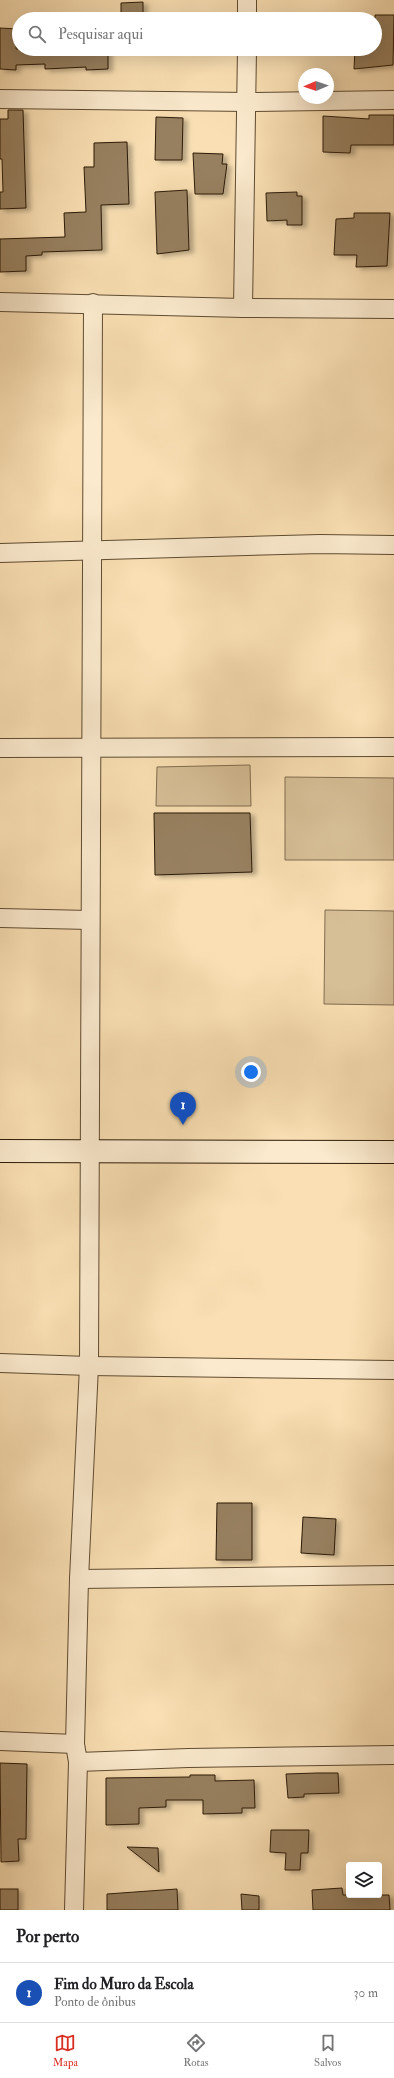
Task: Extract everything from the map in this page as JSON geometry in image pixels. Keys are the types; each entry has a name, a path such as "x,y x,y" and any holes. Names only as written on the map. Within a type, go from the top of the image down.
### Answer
{"street":[{"path":"247,0 247,12"},
{"path":"243,308 248,102 247,56"},
{"path":"0,99 248,102 394,100"},
{"path":"0,302 93,303 243,308 394,309"},
{"path":"74,1910 78,1762 75,1744 79,1579 89,1366 90,749 93,303"},
{"path":"0,553 320,544 394,545"},
{"path":"0,748 394,748"},
{"path":"0,918 90,920"},
{"path":"0,1151 394,1152"},
{"path":"0,1363 89,1366 394,1370"},
{"path":"79,1579 394,1575"},
{"path":"0,1741 75,1744"},
{"path":"78,1762 188,1758 394,1755"}],"shaded area":[{"path":"250,765 251,806 156,806 157,767"},
{"path":"285,777 394,778 394,860 285,860"},
{"path":"325,910 394,911 394,1005 324,1004"}],"building":[{"path":"143,2 143,12 121,12 121,3"},
{"path":"382,15 394,15 393,65 354,69 355,56 382,56"},
{"path":"0,28 12,29 12,56 108,56 108,69 86,70 86,67 45,69 45,64 16,65 16,70 0,69"},
{"path":"8,110 23,110 26,208 0,209 0,192 3,192 2,159 0,159 0,119 8,119"},
{"path":"369,115 394,115 394,145 351,145 350,153 323,152 323,116 369,119"},
{"path":"156,117 183,118 182,160 155,160"},
{"path":"127,142 129,204 101,205 102,250 42,252 42,255 26,256 26,271 0,272 0,239 65,237 64,213 86,212 84,167 94,167 94,143"},
{"path":"193,153 223,154 222,164 227,164 223,194 195,194"},
{"path":"187,190 189,250 157,254 155,192"},
{"path":"297,192 297,196 302,196 302,225 287,225 287,220 267,221 266,193"},
{"path":"354,213 390,213 387,266 356,267 357,255 334,255 336,219 354,218"},
{"path":"154,813 250,813 252,872 155,875"},
{"path":"217,1503 252,1503 252,1560 216,1560"},
{"path":"303,1517 336,1519 334,1555 301,1553"},
{"path":"0,1763 27,1764 26,1839 18,1839 19,1861 1,1862"},
{"path":"338,1773 339,1793 304,1794 304,1797 288,1798 286,1774"},
{"path":"190,1775 215,1775 215,1781 254,1780 255,1808 242,1808 242,1813 203,1814 203,1800 166,1800 166,1807 139,1808 139,1824 106,1825 106,1778 190,1777"},
{"path":"271,1830 309,1830 308,1853 301,1853 300,1870 285,1870 286,1853 270,1852"},
{"path":"127,1847 158,1848 159,1872"},
{"path":"342,1888 343,1895 346,1895 346,1898 382,1898 382,1895 389,1895 390,1910 313,1910 312,1890"},
{"path":"0,1889 18,1889 18,1910 0,1910"},
{"path":"177,1889 178,1910 107,1910 107,1894"},
{"path":"241,1894 259,1896 259,1910 242,1910"}],"place":[{"name":"Fim do Muro da Escola","path":"183,1125"}]}
